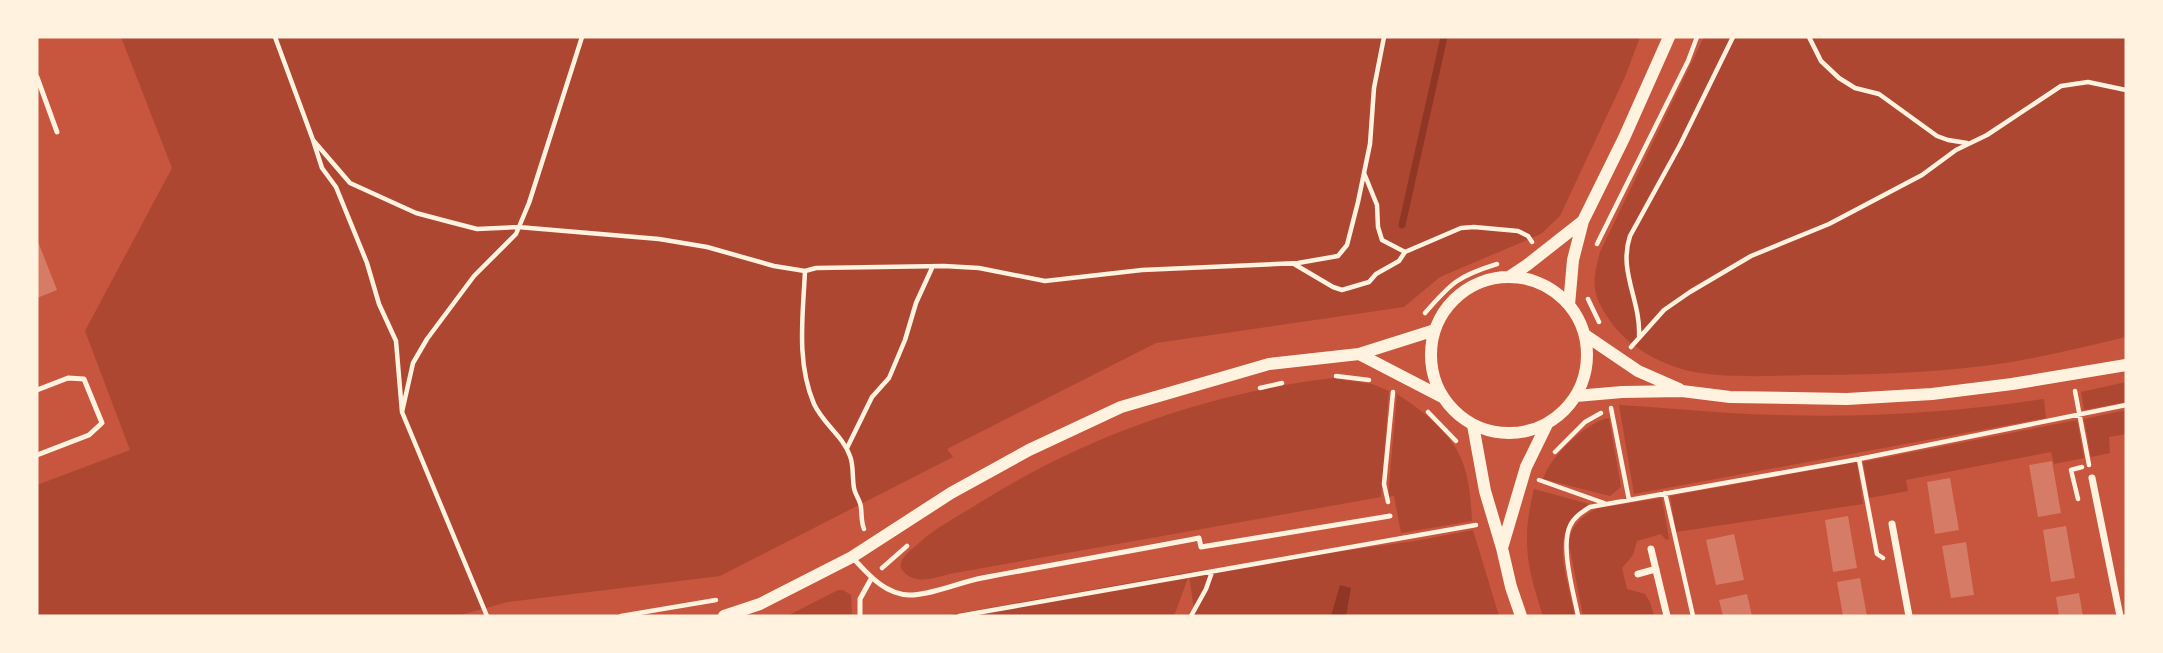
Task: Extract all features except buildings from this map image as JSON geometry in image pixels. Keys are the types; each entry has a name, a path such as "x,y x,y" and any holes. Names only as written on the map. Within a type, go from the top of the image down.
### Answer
{"street":[{"path":"1569,305 1573,260 1583,221 1624,138 1668,37"},
{"path":"1508,277 1583,221"},
{"path":"1508,277 1525,278 1557,293 1579,319 1588,356 1585,377 1576,396 1559,416 1530,431 1510,434 1473,425 1457,413 1444,398 1432,365 1435,330 1456,298 1489,279 1508,277"},
{"path":"724,616 760,604 852,557 951,493 1029,450 1121,407 1269,364 1359,354 1435,330"},
{"path":"1585,335 1638,371 1682,391"},
{"path":"1359,354 1444,398"},
{"path":"1576,396 1682,391 1730,397 1871,398 2012,384 2126,365"},
{"path":"1502,548 1524,475 1547,424"},
{"path":"1473,425 1485,491 1521,616"},
{"path":"2092,478 2120,616"},
{"path":"1892,524 1909,616"},
{"path":"1651,549 1667,616"},
{"path":"1638,574 1656,569"}],"lane":[{"path":"37,77 57,132"},
{"path":"37,390 68,378 84,379 102,423 89,435 37,455"},
{"path":"852,557 871,579 907,595 978,578 1199,538 1201,547 1390,516"},
{"path":"860,616 860,599 871,579"}],"path":[{"path":"275,37 322,168 336,187 367,263 379,304 396,341 402,412 487,616"},
{"path":"402,412 413,363 427,339 474,276 516,234 582,37"},
{"path":"313,140 350,183 416,213 477,229 519,227 659,239 706,247 805,271 816,268 979,268 1045,281 1155,269 1293,263 1338,256 1347,245 1373,126 1374,88 1384,37"},
{"path":"1596,246 1698,37"},
{"path":"1639,337 1639,317 1629,282 1625,250 1733,37"},
{"path":"1809,37 1821,61 1839,78 1855,88 1879,94 1937,136 1948,141 1970,144"},
{"path":"1628,351 1664,310 1690,292 1751,256 1829,224 1922,175 1956,150 1987,135 2062,86 2088,82 2126,90"},
{"path":"1364,172 1377,205 1378,227 1382,240 1405,252"},
{"path":"1293,263 1342,290 1369,282 1376,274 1399,261 1405,252 1461,228 1474,226 1518,231 1528,236 1535,245 1528,249"},
{"path":"1419,320 1454,282 1466,274 1500,263"},
{"path":"847,449 872,397 889,378 905,340 916,303 932,268"},
{"path":"805,271 802,335 808,382 821,417 828,427 836,432 851,458 854,491 862,506 860,516 871,546"},
{"path":"1329,376 1373,380"},
{"path":"1248,391 1285,382"},
{"path":"1395,541 1384,484 1394,388 1399,390"},
{"path":"1607,394 1629,500"},
{"path":"1578,616 1566,542 1576,518 1590,507 1859,459 2126,405"},
{"path":"1424,408 1458,445"},
{"path":"1549,460 1585,422 1612,408"},
{"path":"1859,459 1877,554 1886,560"},
{"path":"1524,475 1604,503"},
{"path":"1665,493 1693,616"},
{"path":"1476,515 1477,525"},
{"path":"959,616 1494,522"},
{"path":"871,579 888,561 916,540"},
{"path":"1191,616 1213,571"}],"shaded area":[{"path":"121,37 1640,37 1625,77 1560,216 1541,234 1440,277 1404,307 1156,343 947,449 953,457 720,576 508,602 457,616 37,616 37,485 130,450 85,331 172,168"},
{"path":"1704,37 2126,37 2126,337 1991,365 1852,375 1707,374 1671,366 1629,342 1613,325 1597,298 1597,263"},
{"path":"1333,378 1372,384 1389,391 1381,497 932,579 914,578 901,568 906,555 939,528 1017,481 1103,439 1193,407 1286,385"},
{"path":"2126,382 2126,402 2084,410 2081,392"},
{"path":"1397,394 1433,421 1455,446 1467,479 1472,521 1401,533 1394,496 1388,497"},
{"path":"2044,399 2046,418 1634,494 1619,405 1759,414 1845,416 1945,411"},
{"path":"2126,410 2126,434 2109,437 2110,453 2091,457 2084,419"},
{"path":"1609,418 1621,487 1610,496 1543,479 1553,461 1570,442 1590,426"},
{"path":"2077,420 2084,458 2054,464 2051,452 1906,480 1908,491 1869,498 1863,462"},
{"path":"1857,462 1863,504 1676,532 1670,496"},
{"path":"1534,489 1589,504 1571,521 1563,545 1564,569 1575,616 1543,616 1528,554 1528,524"},
{"path":"1662,498 1669,539 1666,540 1661,534 1637,541 1633,555 1622,568 1627,589 1645,594 1654,616 1583,616 1569,544 1575,527 1582,518 1598,508"},
{"path":"1473,530 1499,616 1195,616 1189,575 1174,616 943,616 1190,572 1415,541"},
{"path":"1340,585 1351,588 1346,616 1331,616"},
{"path":"838,590 851,595 852,616 787,616"}],"waterway":[{"path":"1402,225 1444,37"}]}
